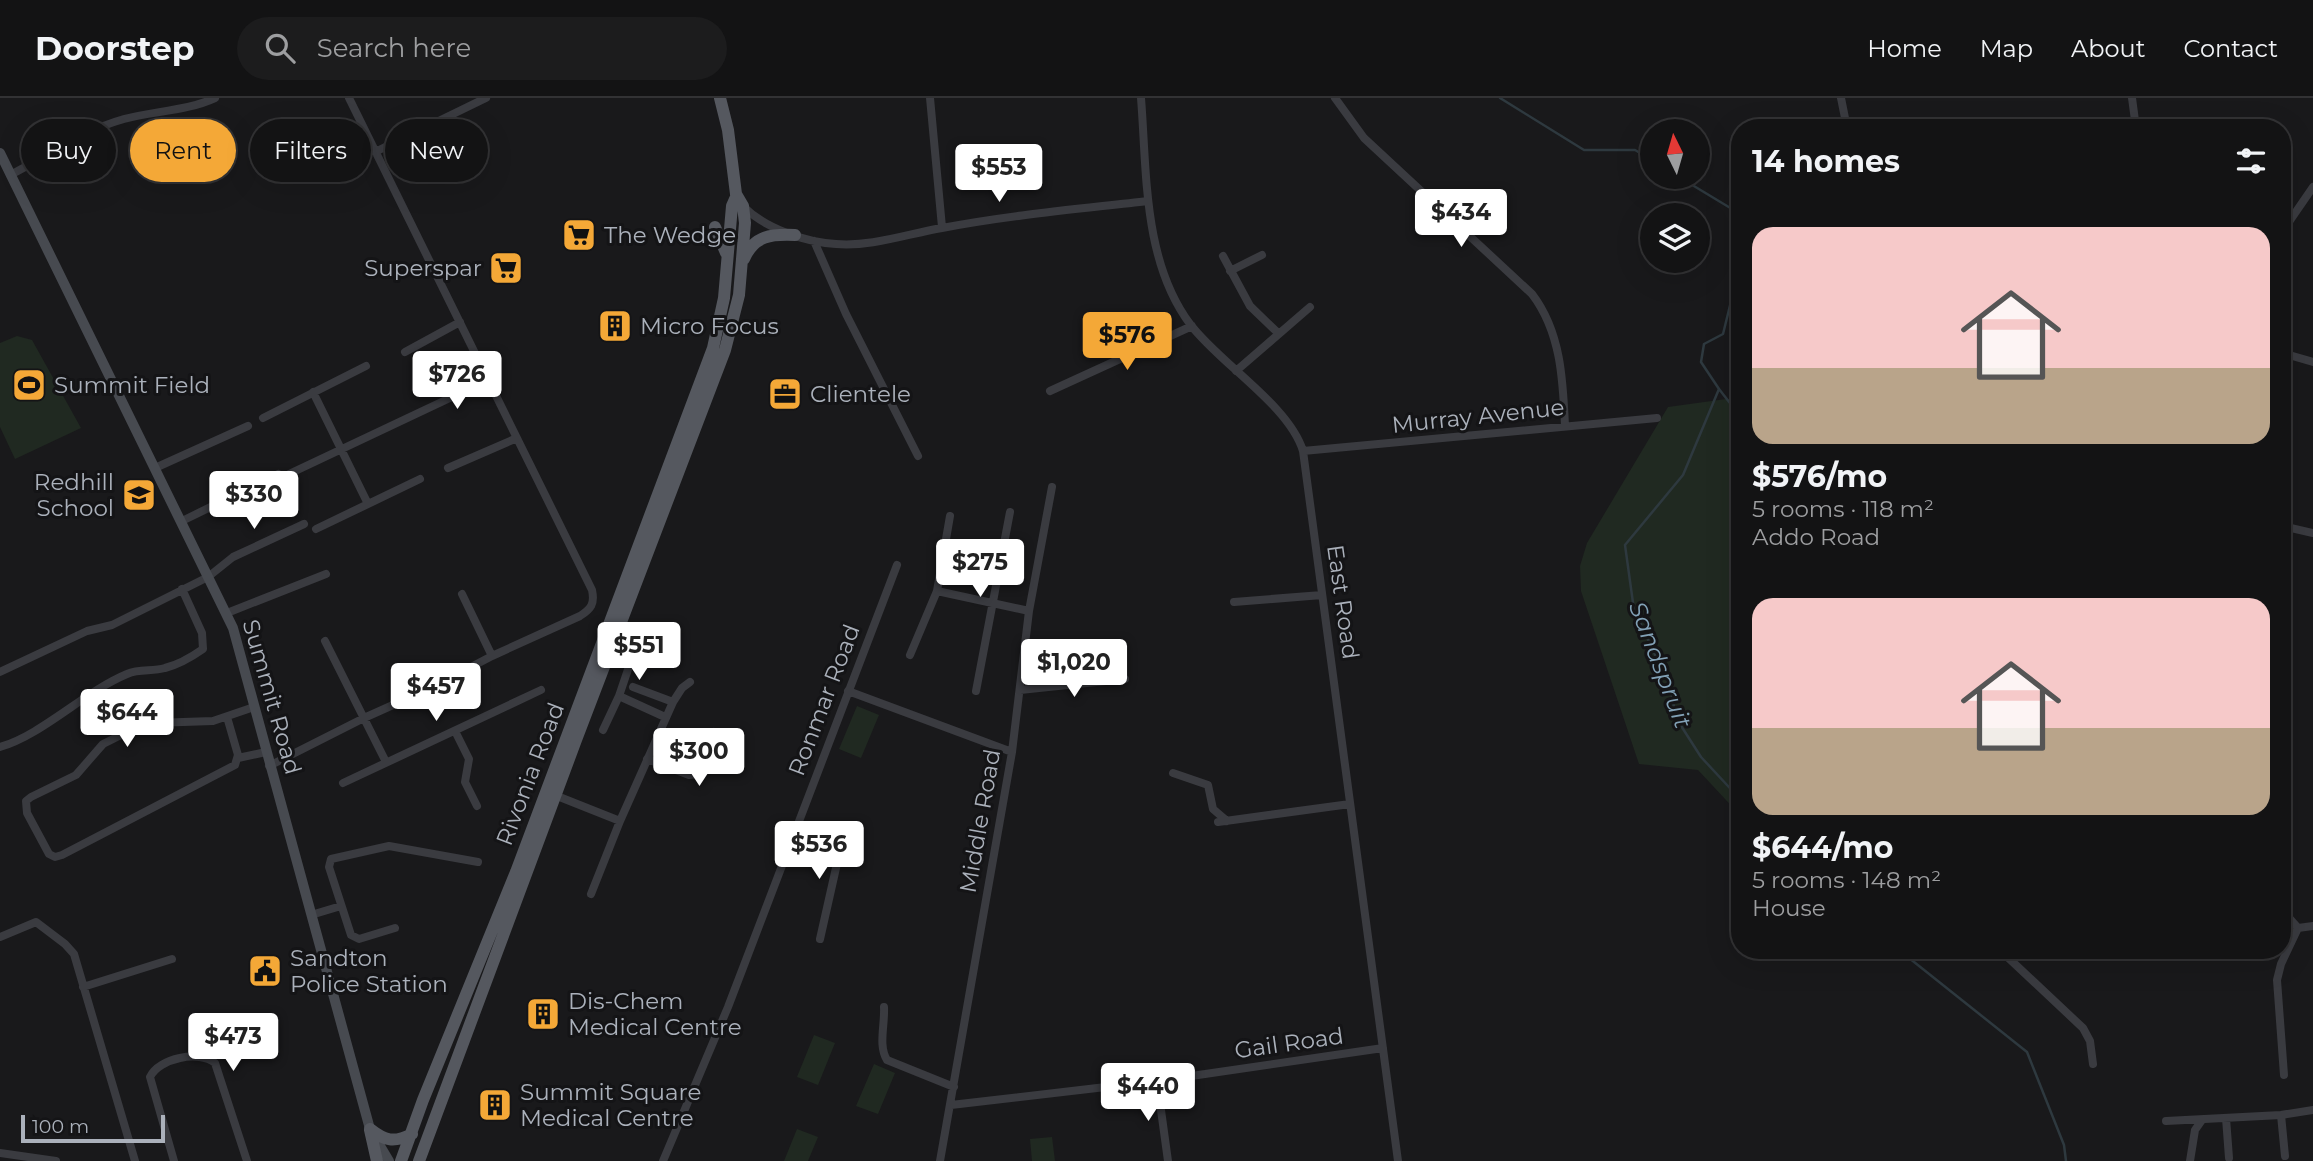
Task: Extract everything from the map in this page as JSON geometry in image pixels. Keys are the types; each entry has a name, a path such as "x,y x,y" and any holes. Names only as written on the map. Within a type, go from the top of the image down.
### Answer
{"main road":[{"name":"Rivonia Road","path":"419,1161 713,348 724,298 732,223 737,203 728,130 720,98"},
{"name":"Summit Road","path":"0,153 233,628 370,1129 389,1161"},
{"name":"Rivonia Road","path":"401,1161 423,1100 550,793 725,350 739,295 750,220 737,203"},
{"path":"715,227 729,260"},
{"path":"741,267 750,247 761,238 777,234 795,235"},
{"path":"472,979 481,971 491,968"},
{"path":"370,1129 386,1140 396,1141 412,1134"},
{"path":"370,1129 377,1161"}],"street":[{"path":"10,175 105,125 215,98"},
{"path":"270,766 492,656 580,616 589,610 594,602 592,590 349,98"},
{"path":"375,152 486,98"},
{"path":"930,98 942,227"},
{"name":"East Road","path":"1141,98 1148,201 1167,285 1192,326 1279,415 1298,439 1303,451 1398,1161"},
{"path":"1335,98 1364,138 1532,294 1546,313 1557,345 1565,426"},
{"path":"1841,98 1845,119"},
{"path":"2132,98 2135,119"},
{"path":"2291,219 2313,187"},
{"path":"732,223 750,220 814,241 855,244 942,227 1148,201"},
{"path":"814,241 846,314 918,456"},
{"path":"1223,256 1250,306 1278,333"},
{"path":"1230,271 1262,256"},
{"path":"1236,371 1310,307"},
{"path":"405,352 460,322"},
{"path":"1050,391 1192,326"},
{"path":"2291,356 2313,362"},
{"path":"262,418 366,366"},
{"path":"289,474 488,380"},
{"path":"313,392 368,504"},
{"name":"Murray Avenue","path":"1303,451 1657,418"},
{"path":"155,468 248,426"},
{"path":"448,468 517,438"},
{"path":"181,521 278,474"},
{"path":"316,529 420,479"},
{"name":"Middle Road","path":"940,1161 1012,752 1029,611 1052,487"},
{"path":"976,691 1010,512"},
{"path":"910,655 937,591 950,516"},
{"path":"0,673 87,631 112,625 208,577 233,557 304,524"},
{"path":"2291,528 2313,533"},
{"name":"Ronmar Road","path":"663,1161 728,1007 897,565"},
{"path":"227,613 326,574"},
{"path":"0,747 19,740 125,674 138,670 167,668 204,649 202,633 182,589"},
{"path":"937,591 1029,611"},
{"path":"462,594 492,656"},
{"path":"1234,602 1322,595"},
{"path":"603,730 619,696 640,634"},
{"path":"325,641 386,762"},
{"path":"1020,690 1125,679"},
{"path":"591,894 665,717 682,688 690,682"},
{"path":"634,687 673,702"},
{"path":"343,783 541,690"},
{"path":"848,691 1012,752"},
{"path":"619,696 665,717"},
{"path":"227,717 238,758 238,762 231,768 57,857 47,851 26,810 27,799 76,775 98,748 137,727 153,723 213,721 254,707"},
{"path":"455,731 469,759 465,782 477,806"},
{"path":"647,759 689,775 697,774 714,732"},
{"path":"238,758 266,752"},
{"path":"1173,773 1208,785 1213,809 1222,821 1350,804"},
{"path":"550,793 621,821"},
{"path":"791,839 828,847 837,854 820,939"},
{"path":"395,928 354,938 341,906 329,861 334,857 389,846 478,862"},
{"path":"310,915 341,906"},
{"path":"2291,920 2298,928"},
{"path":"0,937 30,923 39,923 72,952 135,1161"},
{"path":"2298,928 2313,926"},
{"path":"2291,943 2298,928"},
{"path":"83,987 172,959"},
{"path":"2010,959 2083,1028 2090,1041 2093,1064"},
{"path":"2283,959 2277,980 2284,1075"},
{"path":"884,1007 882,1048 887,1060 954,1087"},
{"name":"Gail Road","path":"951,1105 1157,1081 1383,1048"},
{"path":"174,1161 150,1077 158,1067 194,1057 207,1058 215,1063 247,1161"},
{"path":"1157,1081 1168,1161"},
{"path":"2166,1121 2281,1115 2313,1110"},
{"path":"2281,1115 2285,1156"},
{"path":"2226,1118 2229,1158"},
{"path":"2190,1161 2195,1130 2202,1119"},
{"path":"0,1153 56,1161"}],"shaded area":[{"name":"Summit Field","path":"17,336 32,340 81,428 15,459 0,427 0,343"},
{"path":"1731,399 1731,805 1698,770 1639,764 1581,591 1580,566 1587,543 1668,407"},
{"path":"857,706 879,715 861,758 839,749"},
{"path":"814,1035 835,1043 818,1085 797,1077"},
{"path":"874,1064 895,1073 878,1114 856,1106"},
{"path":"797,1129 818,1137 808,1161 784,1161"},
{"path":"1052,1137 1055,1161 1032,1161 1030,1139"}],"waterway":[{"name":"Sandspruit","path":"1500,98 1584,150 1635,150 1640,153"},
{"name":"Sandspruit","path":"1699,189 1731,208"},
{"name":"Sandspruit","path":"1731,302 1723,334 1704,344 1701,362 1719,389 1683,475 1625,545 1634,610 1670,686 1676,718 1701,757 1731,789"},
{"path":"1719,389 1731,404"},
{"name":"Sandspruit","path":"1910,959 2027,1052 2064,1145 2066,1161"}],"place":[{"name":"The Wedge","path":"579,235"},
{"name":"Superspar","path":"506,268"},
{"name":"Micro Focus","path":"615,326"},
{"name":"Summit Field","path":"29,385"},
{"name":"Clientele","path":"785,394"},
{"name":"Redhill School","path":"139,495"},
{"name":"Sandton Police Station","path":"265,971"},
{"name":"Dis-Chem Medical Centre","path":"543,1014"},
{"name":"Summit Square Medical Centre","path":"495,1105"}]}
